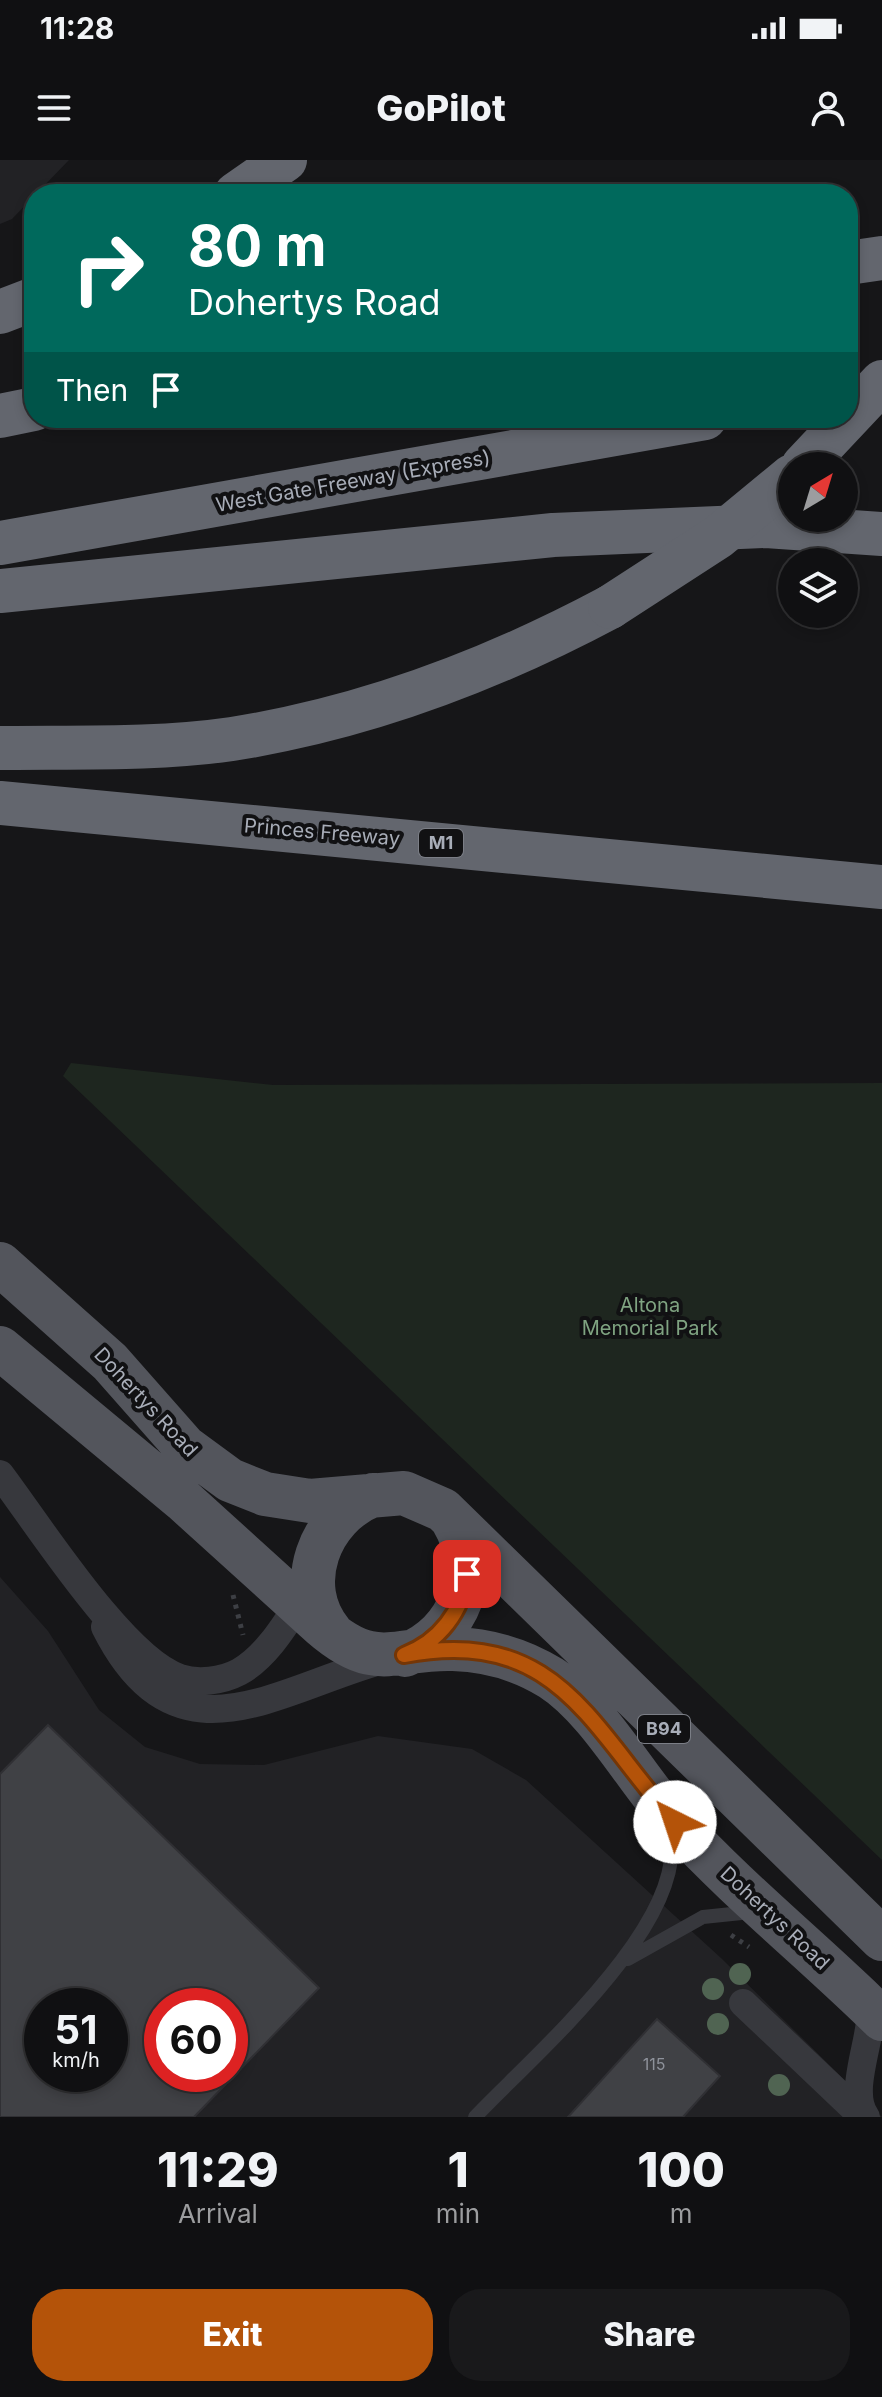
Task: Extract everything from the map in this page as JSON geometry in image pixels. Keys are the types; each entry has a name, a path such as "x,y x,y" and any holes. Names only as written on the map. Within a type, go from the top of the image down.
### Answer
{"highway":[{"path":"250,184 285,160"},
{"path":"858,262 882,258"},
{"path":"858,277 882,275"},
{"path":"0,312 24,303"},
{"path":"858,408 882,382"},
{"path":"858,395 882,393"},
{"path":"0,416 24,411"},
{"name":"West Gate Freeway (Express)","path":"0,543 649,428"},
{"path":"816,452 839,428"},
{"path":"0,748 114,747 229,739 321,722 441,686 530,650 610,607 718,537 778,488"},
{"path":"0,591 553,535 766,526 882,534"},
{"name":"Princes Freeway","path":"0,803 882,887"}],"main road":[{"name":"Dohertys Road","path":"0,1264 110,1362 185,1447 230,1480 265,1494 310,1501 355,1499 375,1494 411,1495 450,1516 882,1939"},
{"name":"Dohertys Road","path":"0,1348 306,1594 339,1640 369,1654 401,1655 454,1649 492,1654 522,1663 553,1679 588,1712 769,1938 876,2013"},
{"path":"306,1594 316,1557 328,1531 353,1506 375,1494"},
{"path":"401,1655 440,1632 462,1601 466,1560 461,1539 450,1516"}],"street":[{"path":"0,1474 90,1598 110,1636 140,1681 166,1700 203,1709 229,1710 254,1705 335,1673 401,1655"},
{"path":"90,1598 150,1659 177,1676 194,1680 222,1678 240,1671 259,1656 306,1594"},
{"path":"743,2003 864,2117"},
{"path":"864,2117 857,2092 876,2013"}],"lane":[{"path":"475,2117 624,1961 664,1892 672,1867 670,1834 656,1800"},
{"path":"624,1961 680,1927 709,1915 752,1912 769,1938"}],"path":[{"path":"231,1591 242,1634 259,1656"},
{"path":"709,1915 738,1942 769,1938"}],"shaded area":[{"path":"0,160 69,160 46,184 24,184 24,207 12,219 0,224"},
{"path":"0,1577 48,1631 99,1710 145,1747 200,1764 264,1765 378,1736 472,1749 526,1780 721,1958 882,2117 0,2117"}],"green space":[{"name":"Altona Memorial Park","path":"71,1063 273,1085 882,1083 882,1860 63,1076"}],"building":[{"path":"48,1725 319,1988 248,2061 248,1988 144,1988 144,2092 218,2092 194,2117 0,2117 0,1774"},
{"path":"657,2019 720,2076 683,2117 568,2117"}],"route":[{"path":"467,1574 462,1601 446,1625 424,1645 404,1655 454,1649 492,1654 522,1663 553,1679 588,1712 675,1822"}]}
